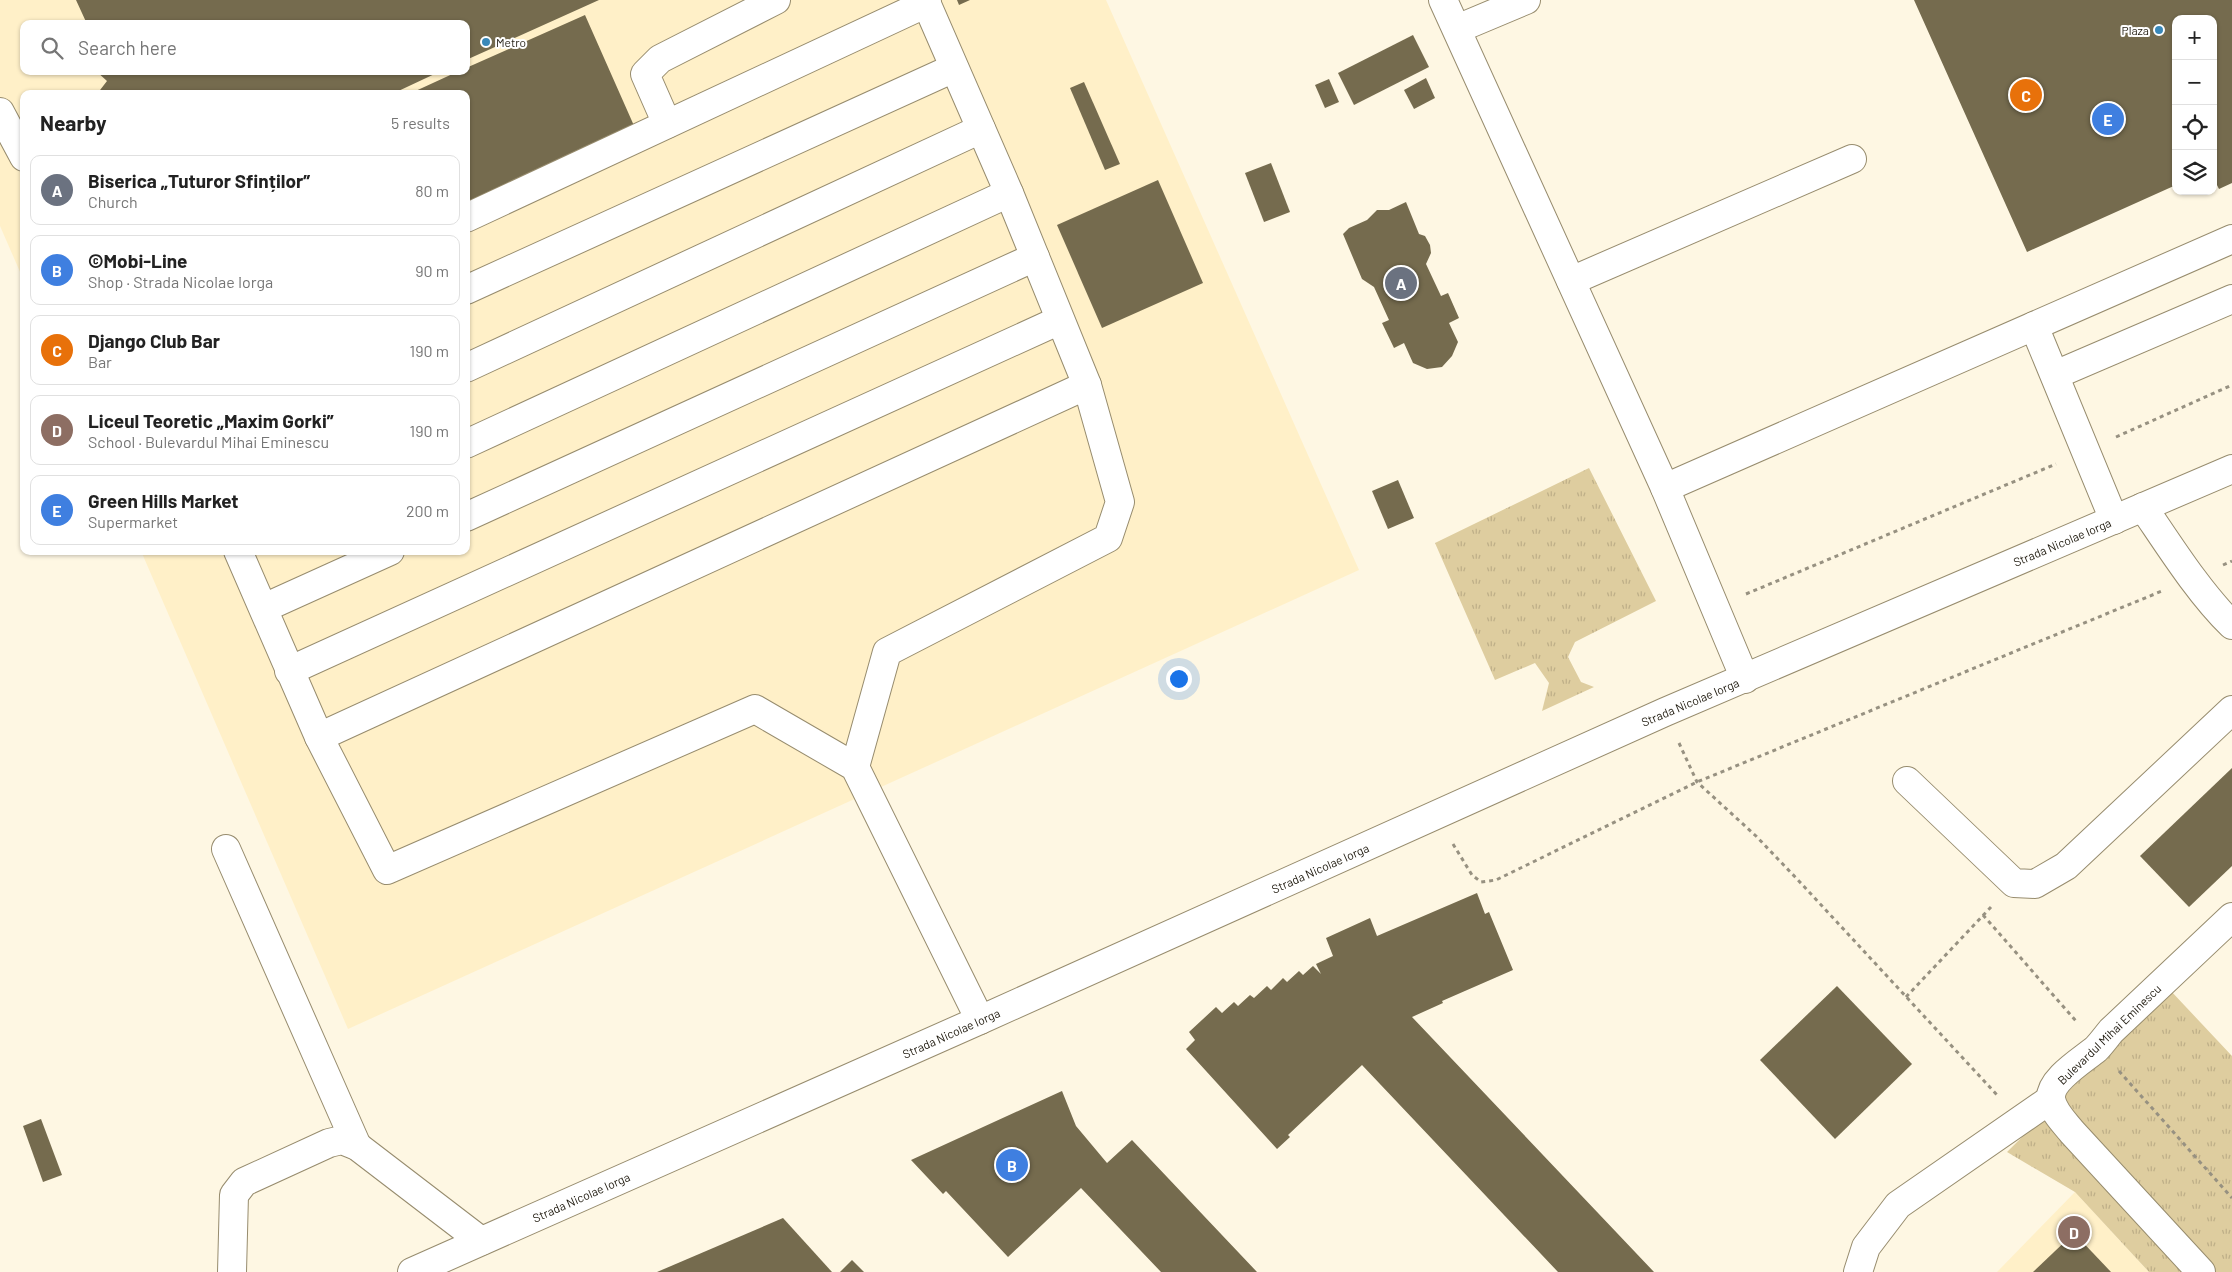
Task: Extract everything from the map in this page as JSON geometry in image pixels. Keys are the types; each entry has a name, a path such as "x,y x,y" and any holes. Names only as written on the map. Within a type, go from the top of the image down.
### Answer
{"main road":[{"path":"667,124 645,74 660,59 776,0"},
{"path":"1443,0 1665,488 1745,679"},
{"path":"1456,29 1526,0"},
{"path":"470,216 926,2 1009,193 1087,385 1120,502 1108,538 887,652 855,768"},
{"path":"470,288 954,68"},
{"path":"0,112 20,150"},
{"path":"470,366 981,129"},
{"path":"1571,281 1852,159"},
{"path":"470,442 1009,193"},
{"path":"1665,488 2232,239"},
{"path":"470,515 1034,257"},
{"path":"2055,375 2232,299"},
{"path":"289,671 1060,320"},
{"path":"2034,326 2114,520"},
{"path":"319,737 1087,385"},
{"name":"Strada Nicolae Iorga","path":"412,1272 980,1020 1665,712 2232,469"},
{"path":"2143,508 2222,615 2232,625"},
{"path":"240,555 319,737 387,870 755,709 855,768 980,1020"},
{"path":"264,608 381,555"},
{"path":"1907,781 2014,883 2035,884 2066,866 2232,710"},
{"path":"226,849 357,1146"},
{"name":"Bulevardul Mihai Eminescu","path":"2201,1272 2072,1132 2059,1116 2051,1099 2054,1087 2059,1079 2098,1047 2111,1031 2232,918"},
{"path":"1858,1272 1866,1247 1898,1205 2051,1099"},
{"path":"232,1272 234,1195 244,1182 329,1143 342,1140 357,1146 481,1241"}],"path":[{"path":"1714,607 2086,451 2232,385"},
{"path":"1435,816 1472,875 1481,882 1496,880 1697,782 2232,561"},
{"path":"1665,712 1697,782 1756,836 2020,1120"},
{"path":"1906,997 2014,883"}],"shaded area":[{"path":"0,0 1106,0 1359,570 348,1029 143,555 470,555 470,90 20,90 20,272 0,226"},
{"path":"2075,1192 2149,1272 1997,1272"}],"green space":[{"path":"1589,468 1656,601 1575,642 1568,657 1581,682 1594,687 1542,711 1549,683 1535,663 1495,680 1435,543"},
{"path":"2170,990 2232,1056 2232,1272 2149,1272 2075,1192 2007,1152"}],"building":[{"name":"Metro","path":"76,0 599,0 470,58 470,20 85,20"},
{"path":"957,0 970,0 959,5"},
{"path":"1914,0 2232,0 2232,183 2219,189 2217,185 2217,15 2172,15 2172,187 2027,252"},
{"path":"585,15 639,137 470,213 470,90 418,90 450,75 470,75 470,66"},
{"path":"1413,35 1429,67 1354,105 1338,73"},
{"path":"100,75 432,75 401,90 100,90 107,81"},
{"path":"1426,78 1435,98 1414,109 1404,90"},
{"path":"1329,79 1339,102 1325,108 1315,85"},
{"path":"1084,82 1120,164 1105,170 1070,88"},
{"path":"1271,163 1290,212 1264,222 1245,173"},
{"path":"1158,180 1203,283 1102,328 1057,225"},
{"path":"1406,202 1419,234 1425,236 1430,245 1431,253 1426,264 1441,296 1448,293 1459,318 1449,323 1458,342 1452,356 1442,367 1427,369 1413,363 1404,343 1394,348 1382,323 1389,320 1374,287 1362,279 1343,234 1349,228 1367,220 1377,210 1389,210"},
{"path":"1398,480 1414,518 1388,529 1372,491"},
{"path":"2232,768 2232,866 2189,907 2140,856"},
{"path":"1477,893 1485,914 1489,912 1513,970 1442,1001 1443,1003 1412,1017 1654,1272 1558,1272 1362,1065 1288,1135 1290,1137 1277,1149 1186,1049 1195,1040 1189,1032 1216,1007 1222,1013 1234,1002 1238,1006 1250,995 1254,998 1267,986 1271,990 1283,978 1287,982 1299,971 1303,975 1313,966 1321,974 1316,964 1333,956 1326,938 1370,918 1377,936"},
{"path":"1837,986 1912,1064 1835,1139 1760,1060"},
{"path":"1062,1091 1076,1126 1107,1163 1132,1140 1257,1272 1161,1272 1081,1188 1008,1257 946,1191 943,1194 911,1160"},
{"path":"41,1119 62,1175 43,1182 23,1126"},
{"path":"783,1218 832,1272 657,1272"},
{"path":"2074,1233 2111,1272 2033,1272"},
{"path":"852,1260 864,1272 840,1272"}],"place":[{"name":"Plaza","path":"2159,30"},
{"name":"Metro","path":"486,42"},
{"name":"Django Club Bar","path":"2026,95"},
{"name":"Green Hills Market","path":"2108,119"},
{"name":"Biserica „Tuturor Sfinților”","path":"1401,283"},
{"name":"©Mobi-Line","path":"1012,1165"},
{"name":"Liceul Teoretic „Maxim Gorki”","path":"2074,1232"}]}
